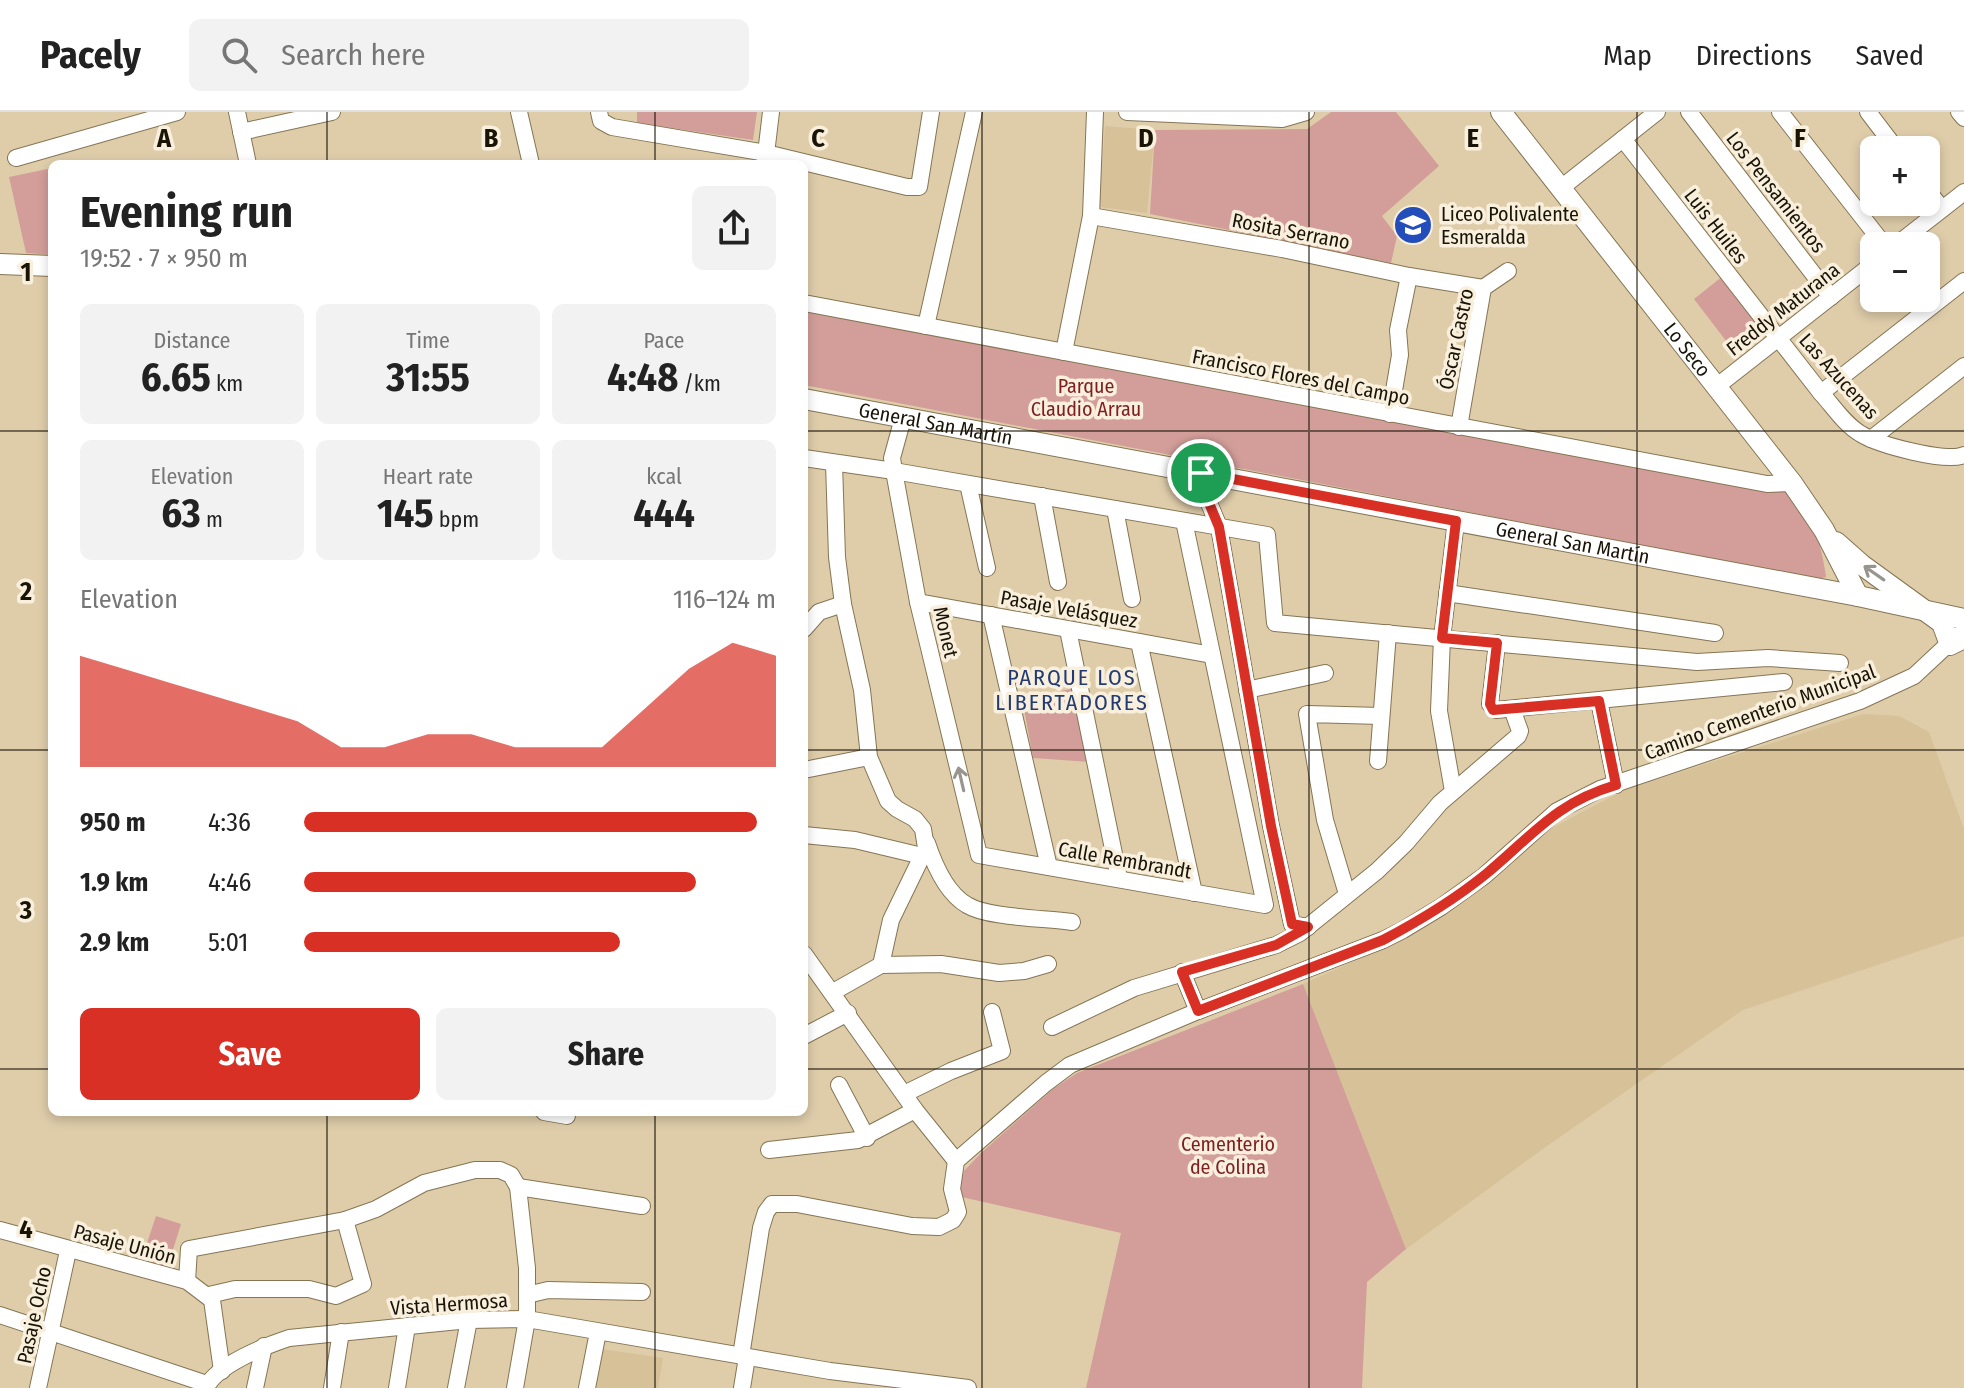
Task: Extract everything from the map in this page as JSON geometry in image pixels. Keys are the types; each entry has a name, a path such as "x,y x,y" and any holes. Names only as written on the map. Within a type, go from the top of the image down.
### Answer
{"main road":[{"name":"Lo Seco","path":"1507,114 1561,188 1792,483 1824,530 1858,596"},
{"path":"0,264 48,266"},
{"name":"General San Martín","path":"808,400 1858,596 1964,619"},
{"path":"1824,530 1831,562 1830,592"},
{"path":"1824,530 1862,565 1928,610 1957,642"}],"street":[{"path":"16,158 177,112"},
{"path":"237,112 247,160"},
{"path":"241,132 332,112"},
{"path":"519,112 530,160"},
{"path":"599,112 601,121 612,127 765,159 771,112"},
{"path":"808,167 919,187 931,112"},
{"path":"926,326 974,112"},
{"path":"1064,352 1091,216 1095,112"},
{"path":"1127,112 1282,119 1306,112"},
{"path":"1561,188 1657,112"},
{"name":"Los Pensamientos","path":"1689,112 1831,297"},
{"path":"1780,112 1874,232"},
{"path":"1868,112 1886,136"},
{"path":"1959,112 1964,118"},
{"name":"Luis Huiles","path":"1623,139 1778,338"},
{"path":"1913,232 1964,192"},
{"name":"Rosita Serrano","path":"1091,216 1483,288"},
{"name":"Óscar Castro","path":"1459,427 1483,288 1508,271"},
{"name":"Freddy Maturana","path":"1716,387 1860,274"},
{"path":"1390,414 1400,355 1398,330 1409,276"},
{"path":"1821,393 1964,281"},
{"name":"Francisco Flores del Campo","path":"808,304 1767,484 1792,483"},
{"name":"Las Azucenas","path":"1778,338 1851,426 1871,439 1941,459 1964,455"},
{"path":"1871,439 1964,366"},
{"name":"Monet","path":"903,418 892,458 894,471 918,602 979,855"},
{"path":"808,459 1267,535 1275,623 1697,662 1768,658 1840,663"},
{"path":"834,463 835,530 843,604 862,690 869,757 888,801 921,825 924,850 964,904 996,913 1072,922"},
{"path":"1201,473 1204,491 1219,527 1292,924 1308,927"},
{"path":"968,484 987,568"},
{"path":"1042,496 1058,582"},
{"path":"1115,509 1132,599"},
{"path":"1184,521 1212,655"},
{"path":"1453,791 1439,711 1442,638 1456,521"},
{"path":"1447,593 1715,633"},
{"name":"Pasaje Velásquez","path":"918,602 1212,655"},
{"path":"808,624 819,612 843,604"},
{"path":"991,615 1049,867"},
{"name":"Camino Cementerio Municipal","path":"956,1161 1070,1065 1198,1011 1383,940 1473,884 1557,811 1585,795 1860,701 1914,676 1957,642 1964,626"},
{"path":"1068,630 1119,878"},
{"path":"1378,761 1388,633"},
{"path":"1139,642 1194,893"},
{"path":"1497,643 1490,706 1496,710 1784,682"},
{"name":"Calle Rembrandt","path":"979,855 1265,905 1212,655"},
{"path":"1247,690 1325,673"},
{"path":"1599,701 1616,785"},
{"path":"1052,1027 1106,1000 1182,972 1276,945 1308,927 1392,857 1453,791 1518,736 1520,731 1512,709"},
{"path":"1347,894 1325,820 1307,714 1381,716"},
{"path":"808,769 869,757"},
{"path":"808,835 924,850"},
{"path":"881,965 891,920 924,850"},
{"path":"742,1388 761,1228 772,1204 797,1204 884,1222 939,1227 953,1220 958,1212 952,1189 956,1161 915,1110 808,959"},
{"path":"833,992 881,965 941,964 999,973 1024,971 1048,964"},
{"path":"1182,972 1198,1011"},
{"path":"904,1094 1002,1051 992,1012"},
{"path":"808,1034 848,1013"},
{"path":"839,1085 867,1138"},
{"path":"769,1150 867,1138 915,1110"},
{"path":"187,1281 189,1249 195,1246 232,1243 345,1220 376,1209 424,1183 475,1170 500,1170 511,1175 518,1187 527,1268 527,1319 515,1388"},
{"path":"518,1187 642,1206"},
{"path":"222,1371 220,1339 209,1295 235,1289 309,1289 336,1296 363,1284 345,1220"},
{"name":"Pasaje Unión","path":"0,1230 187,1281 209,1295"},
{"name":"Pasaje Ocho","path":"38,1388 68,1251"},
{"path":"527,1295 548,1290 642,1292"},
{"name":"Vista Hermosa","path":"0,1315 206,1386 222,1371 264,1346 289,1338 469,1320 527,1319 907,1385 968,1388"},
{"path":"456,1388 469,1320"},
{"path":"397,1388 407,1326"},
{"path":"332,1388 341,1332"},
{"path":"587,1388 598,1332"},
{"path":"255,1388 264,1346"},
{"path":"826,1388 830,1371"}],"shaded area":[{"path":"1105,126 1155,130 1147,213 1099,207"},
{"path":"1863,714 1899,716 1929,732 1964,829 1964,936 1743,1010 1547,1146 1406,1249 1303,984 1402,940 1445,914 1552,828 1624,790"},
{"path":"602,1349 663,1358 658,1388 596,1388"}],"green space":[{"path":"637,112 757,112 753,140 637,123"},
{"path":"1331,112 1396,112 1439,166 1382,216 1397,236 1391,263 1150,214 1155,130 1307,129"},
{"path":"48,169 48,255 26,253 9,177"},
{"path":"1723,276 1763,328 1733,350 1694,299"},
{"name":"Parque Claudio Arrau","path":"808,310 1784,490 1802,506 1814,529 1826,577 1819,579 808,386"},
{"path":"1076,688 1090,762 1033,758 1022,698"},
{"name":"Cementerio de Colina","path":"1303,984 1406,1249 1367,1282 1362,1388 1086,1388 1121,1233 957,1196 964,1171 1053,1089 1077,1073"},
{"path":"156,1216 181,1224 167,1269 141,1261"}],"place":[{"name":"Liceo Polivalente Esmeralda","path":"1413,225"}],"district":[{"name":"PARQUE LOS LIBERTADORES","path":"1072,690"}],"route":[{"path":"1201,473 1456,521 1442,638 1497,643 1490,704 1493,710 1599,701 1616,785 1585,795 1557,811 1484,876 1403,930 1198,1011 1182,972 1276,945 1308,927 1292,924 1271,826 1219,527 1204,491 1201,473"}]}
